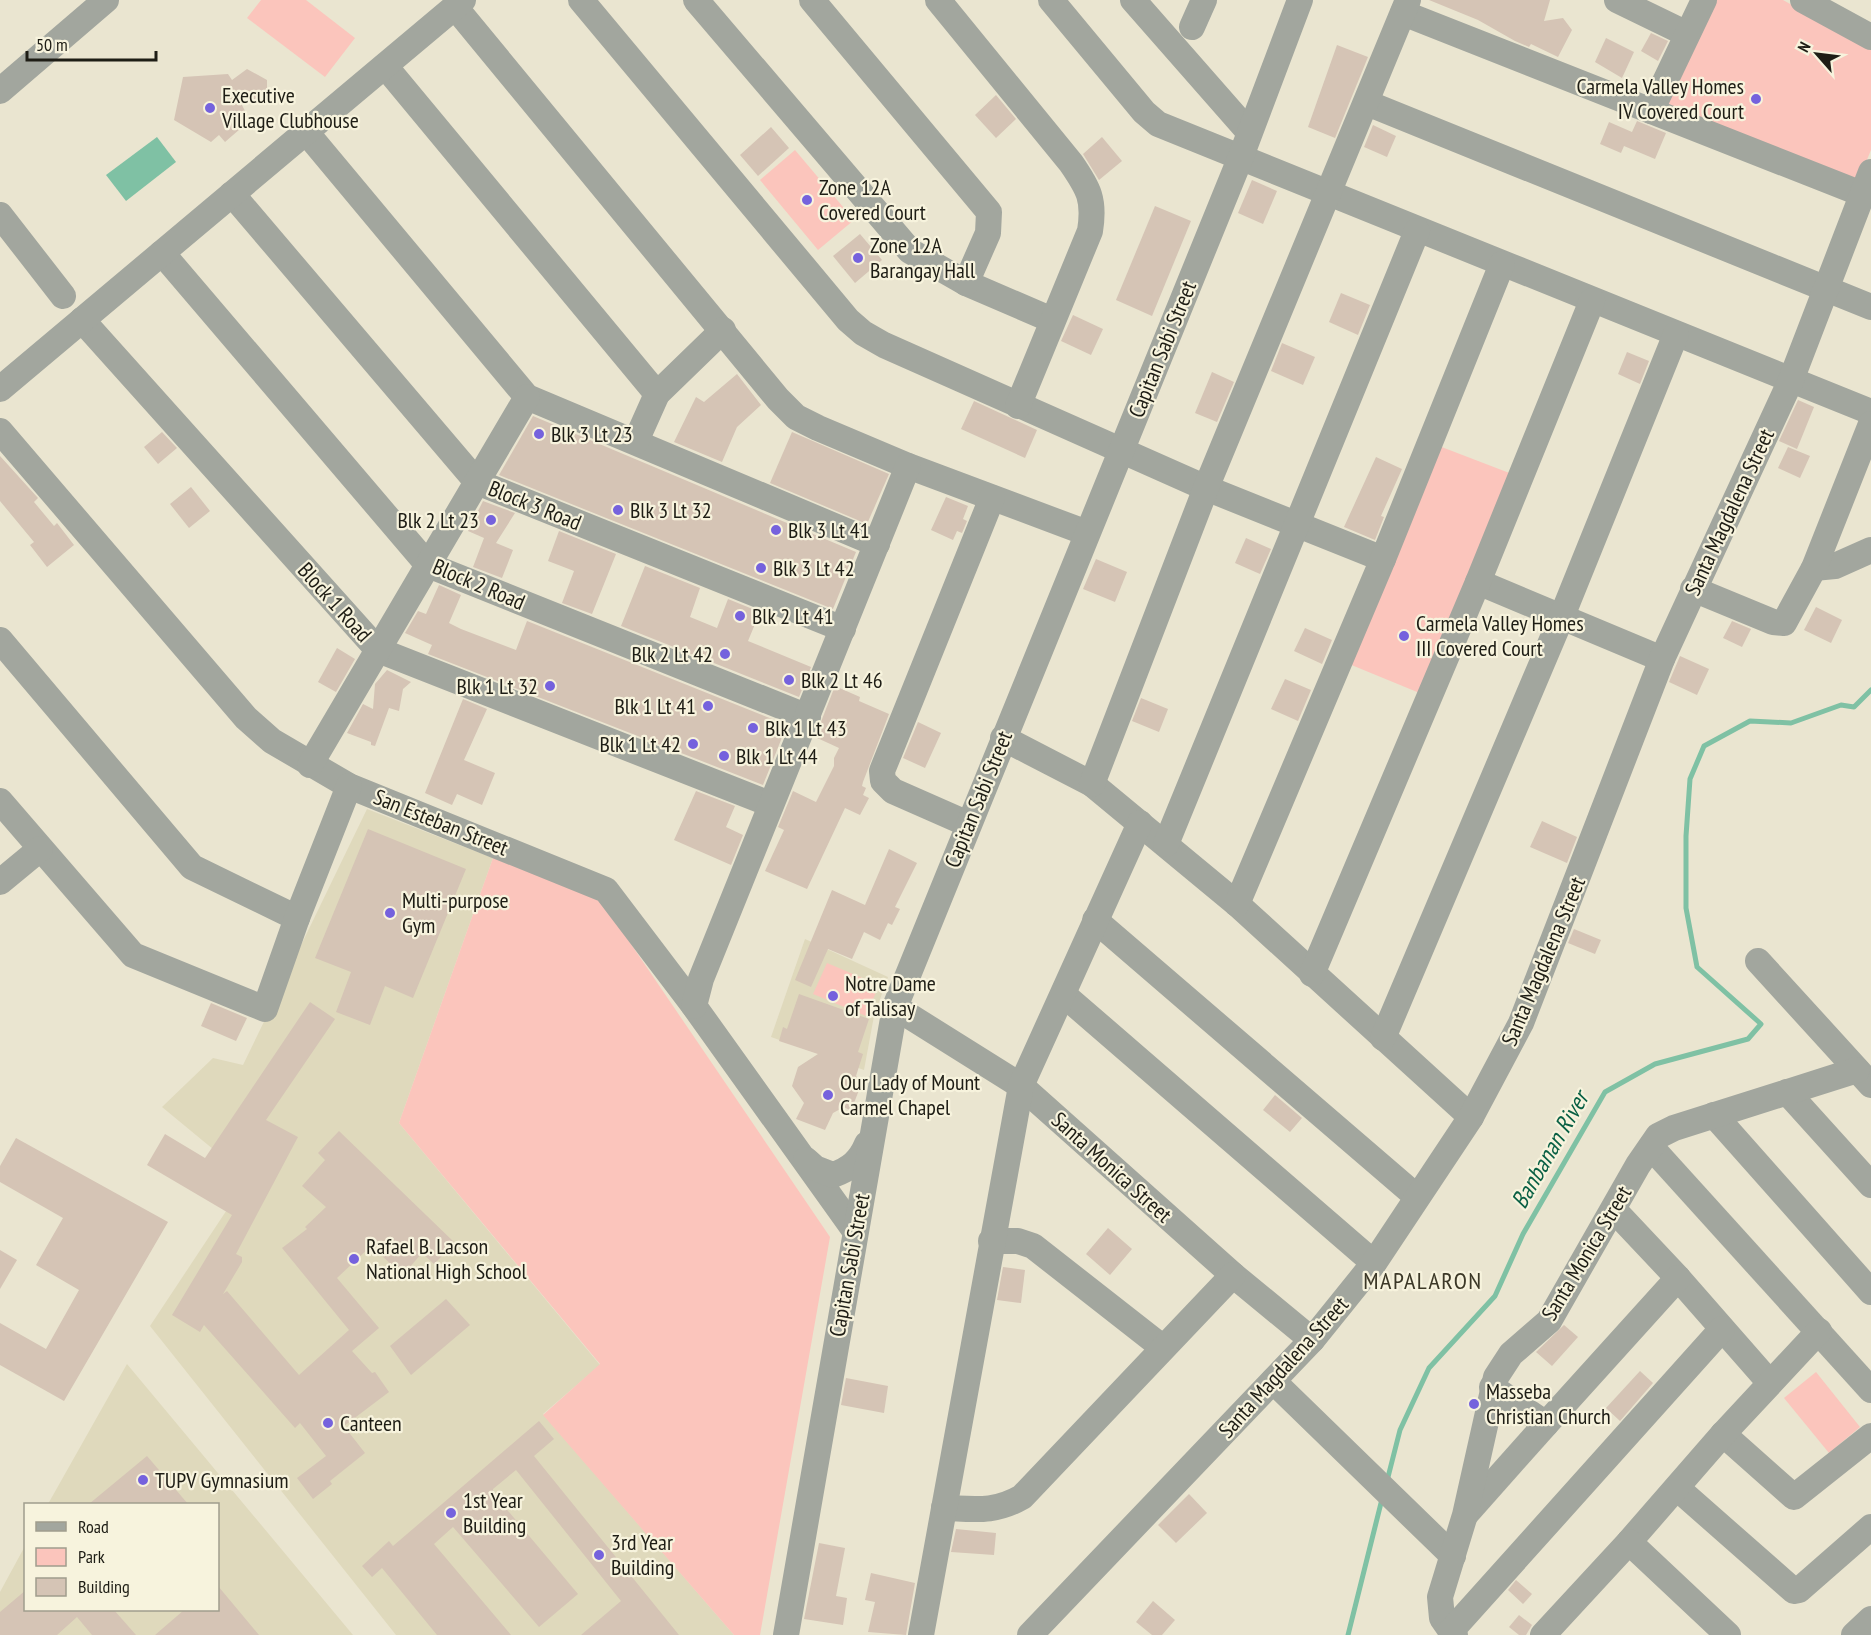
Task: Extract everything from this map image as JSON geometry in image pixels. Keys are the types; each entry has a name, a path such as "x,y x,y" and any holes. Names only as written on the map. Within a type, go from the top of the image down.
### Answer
{"street":[{"path":"0,91 106,0"},
{"path":"581,0 848,320 863,333 884,345 1120,451 1383,559"},
{"path":"696,0 909,251 966,283 1052,320"},
{"path":"812,0 989,212 988,233 966,283"},
{"path":"938,0 1071,163 1088,187 1094,209 1089,231 1017,406"},
{"path":"1051,0 1144,112 1158,124 1417,231 1871,412"},
{"path":"1133,0 1248,131"},
{"path":"1192,27 1204,0"},
{"name":"Capitan Sabi Street","path":"786,1635 895,1006 1239,159 1300,0"},
{"path":"1617,0 1688,34"},
{"path":"1651,111 1704,0"},
{"path":"1803,0 1871,37"},
{"path":"0,388 459,4 778,399 796,417 908,466 1087,533"},
{"path":"1092,784 1206,488 1405,7 1651,111 1866,183"},
{"path":"385,66 657,394"},
{"path":"1367,103 1871,307"},
{"path":"306,132 527,397 877,544"},
{"name":"Santa Magdalena Street","path":"1030,1635 1312,1340 1374,1263 1471,1117 1521,1023 1662,659 1791,380 1866,183"},
{"name":"Block 3 Road","path":"232,194 477,482 843,629"},
{"path":"0,215 63,296"},
{"path":"1166,844 1417,231"},
{"name":"Block 2 Road","path":"162,253 428,565 808,717"},
{"path":"1237,904 1383,559 1502,264"},
{"path":"1311,974 1478,582 1592,301"},
{"name":"Block 1 Road","path":"82,320 378,650 770,804"},
{"path":"636,441 657,394 723,330"},
{"path":"1383,1038 1562,616 1676,334"},
{"path":"310,765 527,397"},
{"path":"1693,589 1773,622 1784,623 1814,568 1871,424"},
{"name":"San Esteban Street","path":"0,431 246,718 272,741 349,786 606,890 694,1006 855,1231"},
{"path":"694,1006 701,979 770,804 808,717 908,466"},
{"path":"968,824 887,788 883,781 882,771 992,498"},
{"path":"1814,568 1836,566 1871,550"},
{"path":"1478,582 1662,659"},
{"path":"0,640 192,867 297,918"},
{"path":"1003,738 1092,784 1237,904 1311,974 1471,1117"},
{"path":"0,801 133,956 265,1009 297,918 349,786"},
{"path":"921,1635 1021,1086 1140,824"},
{"path":"0,882 40,849"},
{"path":"1095,920 1417,1197"},
{"path":"1758,961 1864,1077"},
{"path":"1064,994 1374,1263"},
{"name":"Santa Monica Street","path":"895,1006 1021,1086 1233,1275 1312,1340"},
{"name":"Santa Monica Street","path":"1453,1633 1442,1618 1439,1608 1465,1515 1492,1388 1511,1354 1549,1321 1658,1137 1674,1128 1787,1092 1864,1077"},
{"path":"1787,1092 1871,1185"},
{"path":"1714,1115 1871,1292"},
{"path":"800,1155 815,1168 833,1175 849,1169 862,1155 871,1136"},
{"path":"1651,1147 1871,1390"},
{"path":"1614,1210 1678,1278 1770,1383"},
{"path":"992,1241 1018,1241 1033,1246 1162,1347"},
{"path":"944,1508 988,1510 1003,1508 1022,1497 1162,1347 1233,1275"},
{"path":"1465,1515 1678,1278"},
{"path":"1453,1633 1722,1329"},
{"path":"1543,1635 1629,1542 1723,1434 1819,1331"},
{"path":"1273,1381 1453,1556"},
{"path":"1492,1388 1546,1424"},
{"path":"1723,1434 1794,1497 1871,1436"},
{"path":"1677,1488 1794,1591 1799,1590 1871,1527"},
{"path":"1629,1542 1728,1635"},
{"path":"1854,1635 1871,1619"}],"shaded area":[{"path":"157,137 176,162 126,201 106,175"},
{"name":"Rafael B. Lacson National High School","path":"367,809 493,858 399,1123 600,1365 543,1414 734,1635 396,1635 150,1326 248,1178 162,1107 213,1058 243,1065"},
{"name":"Notre Dame of Talisay","path":"805,939 888,977 874,1016 864,1070 771,1037"},
{"path":"127,1364 353,1635 0,1635 0,1592 24,1548 24,1611 219,1611 219,1503 49,1503"}],"green space":[{"path":"261,0 306,0 355,38 325,77 247,18"},
{"path":"1708,0 1783,0 1871,49 1871,150 1857,184 1660,103"},
{"name":"Zone 12A Covered Court","path":"795,150 854,220 818,250 760,180"},
{"path":"1439,446 1512,474 1422,694 1349,664"},
{"path":"493,858 601,900 830,1237 760,1635 734,1635 543,1415 600,1364 399,1123"},
{"path":"827,963 879,985 866,1016 813,994"},
{"path":"1816,1372 1860,1427 1829,1453 1784,1398"}],"building":[{"path":"1429,0 1550,0 1544,21 1563,18 1572,30 1558,57 1531,44 1529,47 1515,41 1478,20"},
{"path":"1651,33 1668,41 1658,61 1641,51"},
{"path":"1606,38 1634,52 1622,78 1595,62"},
{"path":"1337,45 1368,57 1335,138 1308,127"},
{"name":"Executive Village Clubhouse","path":"247,69 267,80 267,98 240,101 247,115 237,123 240,129 225,142 219,135 211,142 174,120 183,77 228,74 232,80"},
{"path":"996,95 1016,119 996,138 975,115"},
{"path":"1637,121 1666,133 1655,159 1624,146 1621,153 1600,144 1609,122 1632,132"},
{"path":"1373,125 1396,136 1387,157 1364,147"},
{"path":"771,127 789,148 758,176 740,155"},
{"path":"1102,137 1122,161 1099,180 1083,154"},
{"path":"1252,180 1277,191 1263,224 1238,213"},
{"path":"1155,206 1191,221 1152,316 1116,300"},
{"name":"Zone 12A Barangay Hall","path":"860,234 882,260 855,283 833,256"},
{"path":"1341,293 1370,305 1358,335 1329,322"},
{"path":"1073,315 1103,329 1091,355 1061,341"},
{"path":"1282,343 1315,357 1303,385 1271,371"},
{"path":"1627,352 1649,361 1640,384 1618,374"},
{"path":"1212,372 1234,382 1217,422 1195,413"},
{"path":"737,374 761,405 737,427 722,462 674,442 696,397 704,402"},
{"path":"1798,400 1814,407 1797,449 1779,441"},
{"path":"974,401 1037,430 1025,458 961,429"},
{"path":"533,416 856,552 833,609 499,475"},
{"path":"162,432 177,448 158,464 144,447"},
{"path":"792,432 889,474 867,524 770,483"},
{"path":"1788,447 1810,456 1800,478 1778,468"},
{"path":"0,456 38,498 34,502 54,526 57,523 74,545 47,567 30,545 34,542 0,501"},
{"path":"1376,457 1402,469 1381,516 1384,517 1375,540 1344,527"},
{"path":"191,487 210,511 189,528 170,504"},
{"path":"946,497 968,506 963,519 967,521 962,533 957,531 953,540 931,530"},
{"path":"483,501 515,513 496,543 513,550 502,578 473,567 484,538 468,531"},
{"path":"559,531 616,554 592,614 562,603 574,571 548,561"},
{"path":"1246,538 1271,549 1260,574 1235,563"},
{"path":"1096,559 1127,572 1115,602 1083,589"},
{"path":"645,566 700,588 690,617 717,628 728,599 760,612 748,641 811,667 799,697 621,626"},
{"path":"439,585 461,595 449,623 461,629 516,650 527,621 787,725 763,785 428,654 432,645 405,633 418,611 426,614"},
{"path":"1816,607 1842,620 1831,643 1804,630"},
{"path":"1732,621 1751,629 1742,647 1723,638"},
{"path":"1305,628 1332,640 1322,664 1294,651"},
{"path":"337,648 355,659 336,692 318,682"},
{"path":"1680,656 1709,669 1697,695 1669,682"},
{"path":"387,670 411,682 403,689 399,711 389,708 375,746 371,745 371,742 347,733 363,704 373,709 375,684"},
{"path":"1285,679 1311,690 1298,721 1271,709"},
{"path":"835,686 860,697 859,701 889,714 862,786 866,788 863,795 869,798 860,815 845,808 807,889 765,871 784,830 778,827 793,791 816,802 834,766 834,758 839,748 815,737"},
{"path":"1141,698 1168,709 1159,732 1132,721"},
{"path":"463,699 487,709 464,760 495,773 482,805 457,794 452,805 425,793"},
{"path":"918,722 941,733 925,768 903,758"},
{"path":"696,791 735,806 726,827 743,835 731,865 674,840"},
{"path":"1542,821 1577,837 1567,863 1530,847"},
{"name":"Multi-purpose Gym","path":"368,829 466,869 413,998 385,986 370,1025 336,1012 351,972 315,958"},
{"path":"889,849 917,863 895,907 900,909 892,925 888,923 880,940 864,932 852,959 828,949 811,987 795,980 832,890 865,905"},
{"path":"1574,929 1601,940 1595,954 1568,943"},
{"path":"799,994 869,1019 858,1052 863,1054 856,1076 862,1082 851,1111 844,1107 833,1113 825,1130 796,1119 804,1103 792,1086 798,1067 818,1054 779,1041 783,1027 787,1029"},
{"path":"310,1002 335,1019 266,1120 298,1137 236,1254 242,1257 242,1262 223,1294 227,1291 299,1375 349,1330 282,1248 307,1229 305,1227 326,1207 302,1186 325,1160 318,1153 339,1131 455,1243 434,1264 422,1253 403,1275 371,1246 337,1278 379,1328 352,1351 372,1373 375,1372 389,1392 344,1426 365,1453 330,1481 332,1484 313,1499 297,1478 326,1456 300,1423 295,1428 204,1325 200,1332 172,1315 232,1215 147,1165 165,1134 205,1158"},
{"path":"211,1003 247,1018 236,1041 201,1026"},
{"path":"1275,1095 1302,1118 1290,1132 1263,1110"},
{"path":"16,1138 168,1222 64,1401 0,1365 0,1323 46,1349 79,1290 36,1265 63,1218 0,1182 0,1166"},
{"path":"1108,1228 1132,1249 1110,1275 1086,1254"},
{"path":"0,1250 17,1260 0,1289"},
{"path":"1003,1267 1025,1270 1021,1303 997,1300"},
{"path":"446,1299 470,1325 411,1375 390,1346"},
{"path":"1564,1325 1578,1337 1552,1366 1536,1352"},
{"path":"1640,1371 1653,1383 1620,1421 1606,1408"},
{"path":"846,1378 888,1386 884,1413 841,1405"},
{"path":"539,1421 554,1439 534,1456 679,1635 581,1635 621,1601 516,1470 493,1489 493,1493 578,1594 539,1627 453,1527 434,1544 511,1635 437,1635 382,1568 372,1577 362,1566 389,1541 393,1546"},
{"name":"TUPV Gymnasium","path":"147,1456 187,1503 90,1503"},
{"path":"1189,1494 1207,1513 1176,1543 1158,1525"},
{"path":"956,1529 996,1533 994,1555 951,1552"},
{"path":"819,1543 845,1548 836,1596 847,1598 843,1625 804,1619"},
{"path":"871,1573 915,1583 906,1635 868,1632 875,1602 865,1600"},
{"path":"1516,1580 1532,1594 1523,1604 1508,1590"},
{"path":"219,1587 259,1635 155,1635 183,1611 219,1611"},
{"path":"24,1592 24,1611 115,1611 136,1635 92,1635 77,1617 57,1635 0,1635 0,1612"},
{"path":"1153,1601 1175,1620 1162,1635 1152,1635 1136,1622"},
{"path":"1519,1615 1532,1625 1526,1635 1519,1635 1509,1627"}],"waterway":[{"name":"Banbanan River","path":"1387,1481 1400,1430 1429,1368 1495,1296 1523,1234 1605,1092 1655,1064 1748,1039 1761,1024 1697,967 1686,908 1686,836 1690,779 1704,746 1750,721 1791,723 1841,705 1854,707 1871,690"},
{"name":"Banbanan River","path":"1348,1635 1382,1499"}],"place":[{"name":"Carmela Valley Homes IV Covered Court","path":"1756,99"},
{"name":"Executive Village Clubhouse","path":"210,108"},
{"name":"Zone 12A Covered Court","path":"807,200"},
{"name":"Zone 12A Barangay Hall","path":"858,258"},
{"name":"Blk 3 Lt 23","path":"539,434"},
{"name":"Blk 3 Lt 32","path":"618,510"},
{"name":"Blk 2 Lt 23","path":"491,520"},
{"name":"Blk 3 Lt 41","path":"776,530"},
{"name":"Blk 3 Lt 42","path":"761,568"},
{"name":"Blk 2 Lt 41","path":"740,616"},
{"name":"Carmela Valley Homes III Covered Court","path":"1404,636"},
{"name":"Blk 2 Lt 42","path":"725,654"},
{"name":"Blk 2 Lt 46","path":"789,680"},
{"name":"Blk 1 Lt 32","path":"550,686"},
{"name":"Blk 1 Lt 41","path":"708,706"},
{"name":"Blk 1 Lt 43","path":"753,728"},
{"name":"Blk 1 Lt 42","path":"693,744"},
{"name":"Blk 1 Lt 44","path":"724,756"},
{"name":"Multi-purpose Gym","path":"390,913"},
{"name":"Notre Dame of Talisay","path":"833,996"},
{"name":"Our Lady of Mount Carmel Chapel","path":"828,1095"},
{"name":"Rafael B. Lacson National High School","path":"354,1259"},
{"name":"Masseba Christian Church","path":"1474,1404"},
{"name":"Canteen","path":"328,1423"},
{"name":"TUPV Gymnasium","path":"143,1480"},
{"name":"1st Year Building","path":"451,1513"},
{"name":"3rd Year Building","path":"599,1555"}],"district":[{"name":"MAPALARON","path":"1423,1281"}]}
